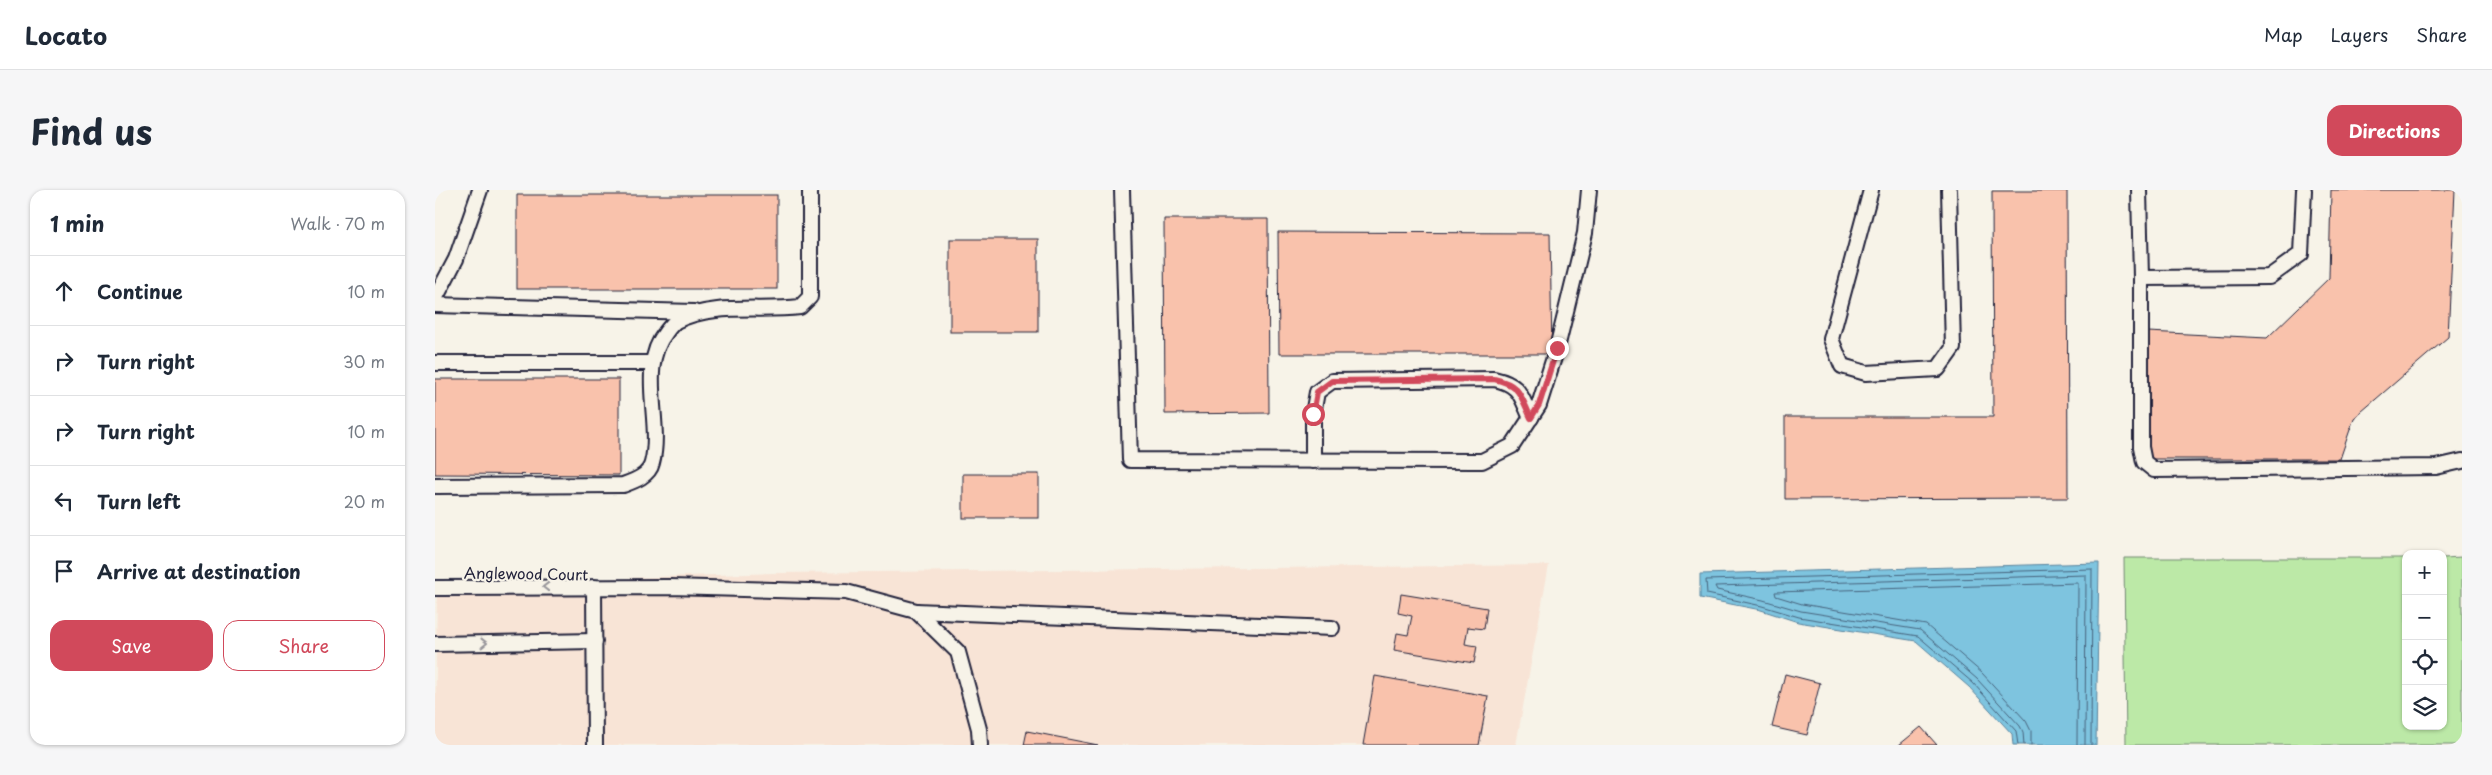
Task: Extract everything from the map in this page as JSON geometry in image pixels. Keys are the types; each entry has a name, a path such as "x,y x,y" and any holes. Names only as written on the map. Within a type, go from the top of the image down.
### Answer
{"lane":[{"path":"435,299 456,259 480,190"},
{"path":"435,305 699,312 728,308 800,307 810,298 810,190"},
{"path":"1122,190 1130,460 1313,461 1482,461 1512,446 1539,405 1557,348 1585,233 1589,190"},
{"path":"1871,190 1831,340 1842,366 1866,373 1938,369 1953,348 1949,190"},
{"path":"2139,190 2141,447 2144,462 2154,470 2435,468 2462,461"},
{"path":"2141,278 2269,277 2301,254 2304,190"},
{"path":"435,486 623,485 640,479 652,464 652,363 659,340 674,322 699,312"},
{"path":"435,363 652,363"},
{"path":"1313,461 1313,414 1317,392 1332,381 1494,379 1511,383 1520,394 1531,418"},
{"path":"594,587 670,587 846,592 916,611 1332,628"},
{"name":"Anglewood Court","path":"435,588 594,587 595,745"},
{"path":"916,611 958,652 979,729 980,745"},
{"path":"435,644 595,641"}],"shaded area":[{"path":"1549,565 1516,745 435,745 437,584 775,573"}],"green space":[{"path":"2462,557 2462,745 2126,745 2124,558 2402,558 2402,730 2447,730 2447,558"}],"water":[{"path":"2099,563 2096,745 2013,745 2012,734 1969,687 1916,641 1798,622 1761,610 1700,598 1700,574"}],"building":[{"path":"2331,190 2455,190 2448,337 2354,418 2340,459 2148,459 2148,332 2267,338 2329,278"},
{"path":"1992,191 2067,191 2068,498 1785,499 1785,417 1993,417"},
{"path":"517,195 777,195 777,289 517,289"},
{"path":"1164,219 1268,219 1269,413 1165,414"},
{"path":"1278,232 1550,233 1552,354 1279,354"},
{"path":"950,239 1038,239 1038,332 950,332"},
{"path":"435,379 619,379 619,475 435,474"},
{"path":"963,474 1039,474 1039,518 963,518"},
{"path":"1401,594 1487,608 1484,629 1468,627 1465,644 1477,646 1474,663 1394,650 1397,633 1408,635 1412,616 1398,613"},
{"path":"1785,674 1820,683 1807,735 1772,727"},
{"path":"1375,676 1488,696 1479,745 1363,745"},
{"path":"1921,727 1937,745 1899,745"},
{"path":"1027,731 1098,745 1024,745"}],"route":[{"path":"1313,414 1317,392 1332,381 1494,379 1511,383 1520,394 1531,418 1539,405 1557,348"}]}
